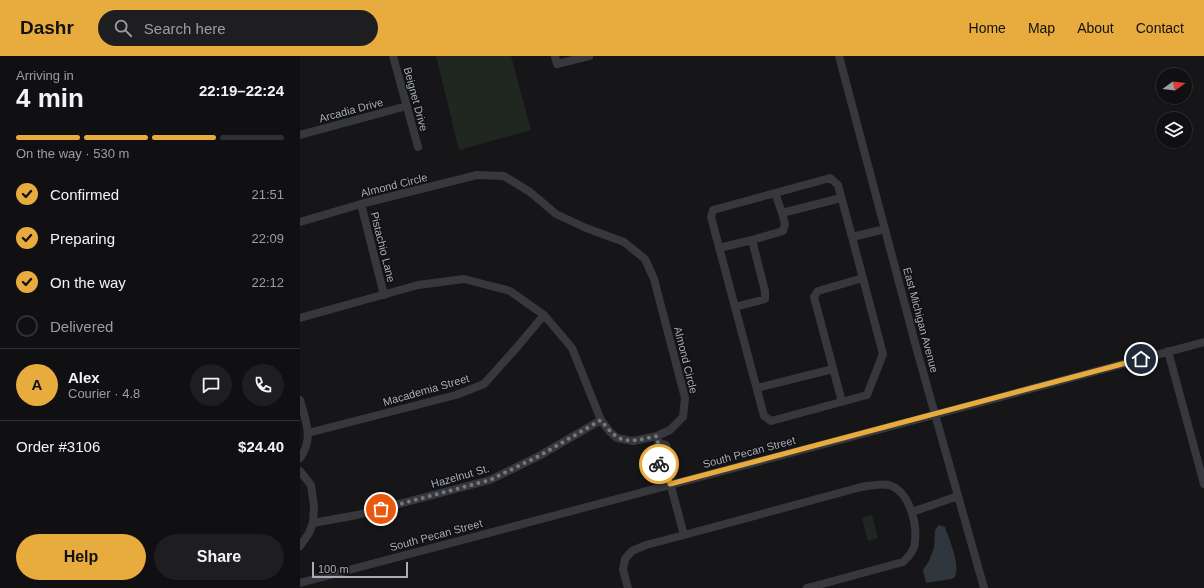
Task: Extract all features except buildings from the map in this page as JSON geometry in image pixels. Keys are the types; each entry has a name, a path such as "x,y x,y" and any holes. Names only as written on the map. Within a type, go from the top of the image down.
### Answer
{"street":[{"name":"Beignet Drive","path":"393,56 418,147"},
{"path":"555,56 557,64 589,56"},
{"name":"East Michigan Avenue","path":"839,56 935,414 984,588"},
{"name":"Arcadia Drive","path":"300,135 407,106"},
{"name":"Almond Circle","path":"300,222 361,204 477,175 504,176 530,192 556,214 586,228 624,242 645,259 654,279 685,398 683,417 658,439 633,441 617,438 610,432 601,420 572,348 544,315 510,291 464,279 418,285 300,318"},
{"path":"830,178 838,184 883,354 867,395 770,421 764,416 711,217 713,210 776,193 830,178"},
{"path":"719,248 782,231 785,224 776,193"},
{"path":"782,213 841,198"},
{"name":"Pistachio Lane","path":"361,204 384,295"},
{"path":"852,237 885,229"},
{"path":"735,307 765,299 766,291 752,240"},
{"path":"842,402 814,297 818,291 863,278"},
{"name":"Macademia Street","path":"308,433 456,395 484,384 544,315"},
{"name":"South Pecan Street","path":"300,583 670,482 935,414 1204,342"},
{"path":"1168,352 1204,484"},
{"path":"757,388 833,369"},
{"path":"300,400 308,433 306,450 300,458"},
{"name":"Hazelnut St.","path":"313,523 357,515 490,480 539,456 601,420"},
{"path":"670,482 674,474 666,445 658,439 655,450 662,476 670,482 684,535"},
{"path":"300,471 310,485 314,506 313,523 309,533 300,546"},
{"path":"628,588 623,570 625,559 632,551 646,545 861,487 889,485 900,492 910,505 912,512 916,541 911,554 903,562 807,588"},
{"path":"912,512 958,496"}],"shaded area":[{"path":"436,56 511,56 531,130 459,150"},
{"path":"872,515 878,538 868,541 862,518"},
{"path":"939,525 945,527 956,561 956,573 954,578 951,579 926,583 923,570 929,561 934,548 935,530"}],"way so far":[{"path":"381,509 490,480 539,456 601,420 610,432 617,438 633,441 657,436 658,443 655,450 659,464"}],"route":[{"path":"659,464 662,476 669,479 670,484 1141,359"}]}
